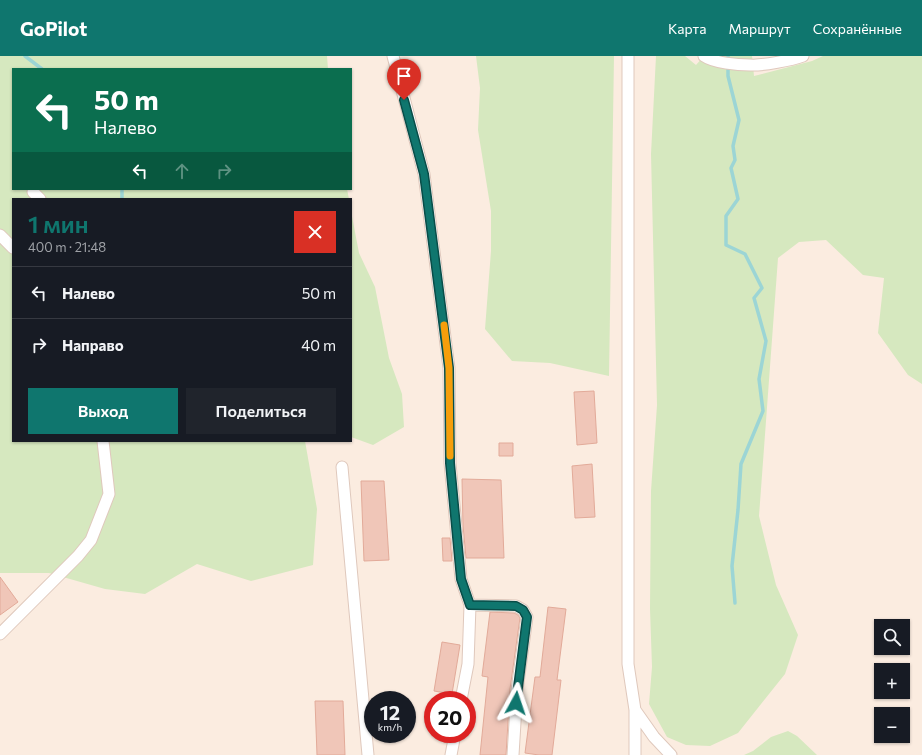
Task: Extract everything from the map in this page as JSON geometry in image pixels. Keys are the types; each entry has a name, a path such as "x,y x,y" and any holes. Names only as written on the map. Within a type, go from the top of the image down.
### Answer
{"street":[{"path":"393,56 424,174 449,368 450,463 461,579 470,605 468,664 463,691"},
{"path":"628,56 628,664 635,710 635,755"},
{"path":"704,56 710,60 751,66 798,57"},
{"path":"0,235 12,247"},
{"path":"0,634 78,556 91,540 109,494 103,442"},
{"path":"342,467 368,755"},
{"path":"470,605 516,606 523,610 527,617 517,690 513,755"},
{"path":"635,710 654,737 671,755"},
{"path":"451,755 453,743"}],"green space":[{"path":"0,56 327,56 328,68 12,68 12,190 347,190 349,198 12,198 12,442 305,442 317,509 313,565 251,581 197,564 145,594 105,589 49,573 0,573"},
{"path":"476,56 614,56 609,376 550,363 512,361 485,329 491,251 491,211 478,130 480,88"},
{"path":"656,56 685,56 696,65 704,56 752,56 754,76 812,61 823,56 922,56 922,384 908,375 878,333 884,278 863,275 826,240 799,242 778,258 759,516 776,585 798,635 785,674 738,733 710,746 686,745 667,737 649,704 652,667 650,609 651,491 657,405 651,154"},
{"path":"352,216 359,253 375,287 389,358 402,394 404,427 373,445 352,437"},
{"path":"788,731 797,736 817,755 744,755 753,751 771,737"}],"building":[{"path":"594,391 597,443 577,445 574,392"},
{"path":"499,443 513,443 513,456 499,456"},
{"path":"592,464 595,517 575,518 572,466"},
{"path":"462,479 501,480 504,558 466,558 463,525"},
{"path":"361,481 384,481 389,560 364,561"},
{"path":"442,538 450,538 452,561 443,561"},
{"path":"0,577 18,602 0,615"},
{"path":"548,607 566,609 557,680 561,680 552,755 539,755 525,753 535,677 540,677"},
{"path":"490,612 514,613 520,618 510,689 506,755 480,755 488,677 482,676"},
{"path":"442,642 460,645 452,691 434,691"},
{"path":"315,701 343,701 345,755 317,755"}],"waterway":[{"path":"25,56 41,68"},
{"path":"728,56 728,76 739,120 733,146 735,160 731,168 738,199 726,216 726,245 745,254 762,288 754,298 766,341 759,379 763,411 741,464 732,566 735,603"},
{"path":"122,190 122,198"}],"slow traffic":[{"path":"444,325 449,368 450,456"}],"route":[{"path":"404,100 424,174 449,368 450,463 461,579 470,605 516,606 523,610 527,617 516,703"}]}
